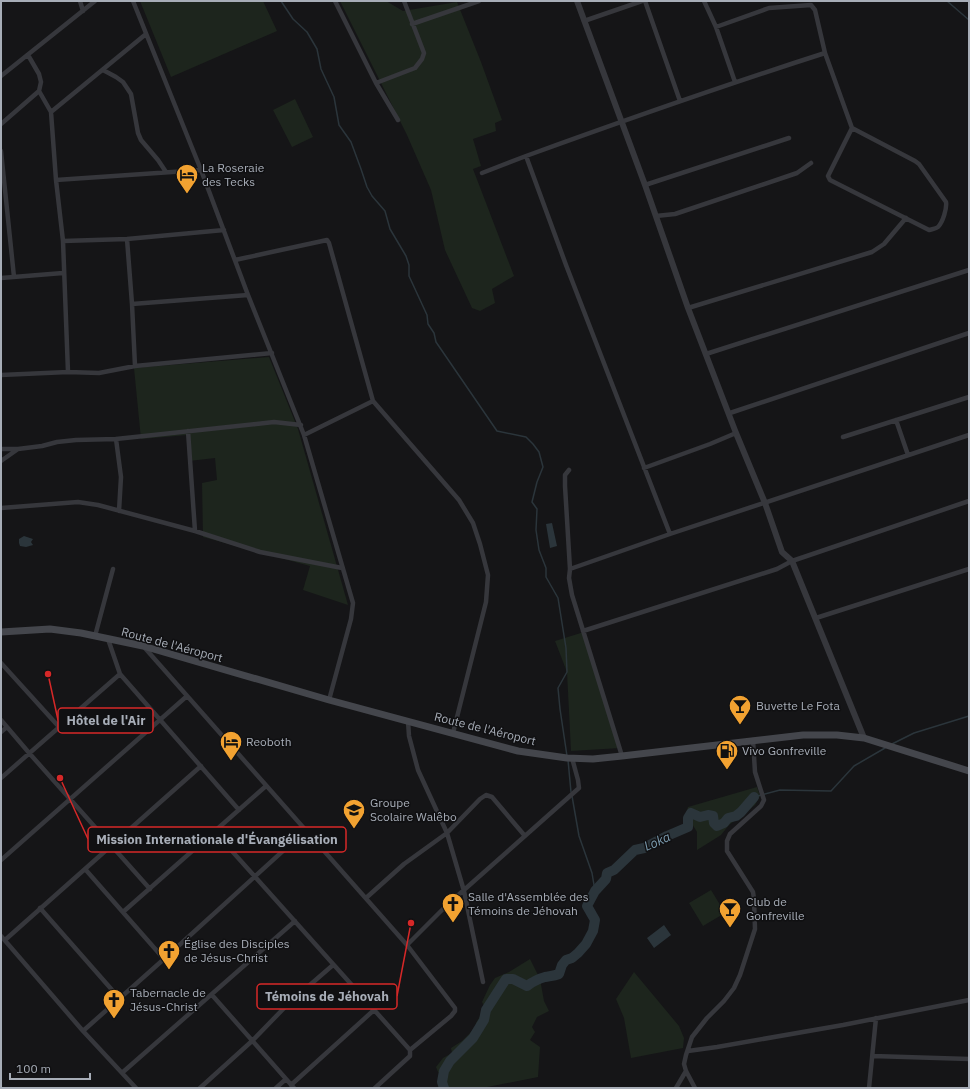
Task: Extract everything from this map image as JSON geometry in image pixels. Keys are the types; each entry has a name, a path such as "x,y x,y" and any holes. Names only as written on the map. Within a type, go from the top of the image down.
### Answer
{"main road":[{"name":"Route de l'Aéroport","path":"1,632 50,630 81,633 143,646 329,700 518,751 557,757 593,759 803,735 837,735 864,738 969,771"}],"street":[{"path":"80,1 83,11"},
{"path":"1,76 95,1"},
{"path":"133,1 202,170 248,295 301,425 353,603 351,619 329,700"},
{"path":"335,1 376,83 398,120"},
{"path":"376,83 415,68 422,59 424,53 404,1"},
{"path":"412,24 479,1"},
{"path":"577,1 645,185 688,308 730,413 736,433 765,503 782,552 792,561 864,738"},
{"path":"584,21 642,1"},
{"path":"645,1 680,101"},
{"path":"704,1 716,27 735,82"},
{"path":"767,1 769,8"},
{"path":"716,27 769,8 802,3 810,5 815,10 825,53 852,128 919,164 946,202 947,206 939,226 935,229 929,230 830,180 828,176 852,128"},
{"path":"51,112 146,34"},
{"path":"482,173 621,121 825,53"},
{"path":"1,124 39,91 41,82 39,74 28,55"},
{"path":"103,70 116,76 123,82 131,94 138,133 141,140 166,172"},
{"path":"39,91 51,112 56,180 63,241 63,273 68,372"},
{"path":"645,185 789,138"},
{"path":"1,151 14,277"},
{"path":"526,156 566,265 670,534"},
{"path":"656,216 675,214 797,173 811,163"},
{"path":"56,180 202,170"},
{"path":"688,308 872,252 884,244 906,218"},
{"path":"63,241 127,239 224,230"},
{"path":"127,239 135,366"},
{"path":"235,260 327,240 373,402 459,500 473,523 488,575 486,602 453,733"},
{"path":"706,354 969,270"},
{"path":"1,278 63,273"},
{"path":"132,304 248,295"},
{"path":"730,413 969,333"},
{"path":"1,375 68,372 98,373 135,366 272,353"},
{"path":"843,437 969,397"},
{"path":"304,435 373,402"},
{"path":"896,420 908,455"},
{"path":"1,449 18,449 76,440 116,439 188,430 274,422 301,425"},
{"path":"188,430 195,531"},
{"path":"644,468 736,433"},
{"path":"570,569 670,534 969,435"},
{"path":"116,439 121,477 119,511"},
{"path":"1,461 18,449"},
{"path":"569,470 565,475 564,486 570,569 569,578 572,595 622,756"},
{"path":"582,631 777,569 792,561 969,501"},
{"path":"1,508 78,502 98,505 195,531 260,552 342,568"},
{"path":"95,636 114,569"},
{"path":"816,618 969,569"},
{"path":"108,639 120,674 239,810"},
{"path":"143,646 407,945 455,1008 455,1012 410,1050"},
{"path":"1,663 60,728"},
{"path":"1,778 120,674"},
{"path":"1,860 187,696"},
{"path":"1,720 150,889"},
{"path":"408,721 409,736 418,770 447,833 464,891 483,982"},
{"path":"1,732 7,727"},
{"path":"696,1088 686,1071 684,1064 692,1037 734,988 746,961 755,929 753,892 728,851 727,841 730,834 761,806 764,800 755,772 753,740"},
{"path":"407,945 447,906 580,788 572,758"},
{"path":"136,1088 123,1072 83,1031 3,938 85,869 201,766"},
{"path":"123,912 266,786"},
{"path":"366,898 404,864 447,833 480,799 486,795 492,797 525,836"},
{"path":"83,1031 306,830"},
{"path":"214,831 410,1050 410,1056 375,1088"},
{"path":"85,869 164,959"},
{"path":"40,908 120,999"},
{"path":"123,1072 295,921"},
{"path":"200,1088 252,1041 289,1003 333,965"},
{"path":"212,995 293,1086 374,1010"},
{"path":"688,1051 724,1046 969,1000"},
{"path":"869,1088 876,1018"},
{"path":"873,1056 969,1059"},
{"path":"676,1088 686,1071"},
{"path":"276,1088 286,1079"}],"shaded area":[{"path":"140,1 263,1 277,31 171,77"},
{"path":"340,1 386,1 403,11 457,2 502,120 495,123 496,131 473,139 481,166 473,169 514,276 492,289 495,303 480,311 472,308 445,250 431,190 407,135"},
{"path":"295,99 313,137 292,147 273,110"},
{"path":"269,357 298,429 348,605 303,590 310,566 203,537 202,483 217,480 215,458 189,461 187,435 141,439 134,368"},
{"path":"552,523 557,546 550,548 546,524"},
{"path":"24,536 33,539 31,542 33,545 26,547 20,546 19,539"},
{"path":"584,632 620,748 571,751 567,672 555,641"},
{"path":"757,787 760,796 755,805 729,825 721,835 697,850 697,832 686,814 688,807"},
{"path":"711,890 725,913 703,926 689,903"},
{"path":"664,925 671,935 654,948 647,938"},
{"path":"530,959 540,979 544,1001 549,1011 537,1017 532,1027 535,1032 530,1040 540,1047 538,1077 482,1088 446,1088 444,1075 438,1072 436,1067 443,1058 452,1053 451,1048 462,1041 477,1026 476,1023 485,1008 482,1002 495,978 509,972"},
{"path":"634,972 679,1026 684,1038 683,1048 631,1058 624,1018 616,999"}],"waterway":[{"path":"281,1 293,19 307,32 317,49 321,69 334,97 339,125 351,142 367,187 372,196 385,211 390,229 406,256 409,265 409,276 427,315 428,324 434,333 436,342 497,431 526,437 539,452 543,467 537,482 532,502 537,509 536,530 539,550 546,568 546,577 558,598 566,648 567,672 558,688 567,756"},
{"path":"947,1 969,20"},
{"name":"Loka","path":"892,744 914,733 969,716"},
{"name":"Loka","path":"754,797 780,790 831,791 854,766 885,748"},
{"path":"568,760 571,792"},
{"path":"572,796 579,836 592,873 595,891"},
{"name":"Loka","path":"444,1088 442,1082 444,1071 450,1061 473,1038 484,1020 486,1010 506,979 513,979 527,986 545,977 559,974 562,965 566,960 572,958 586,944 593,931 595,920 587,906 595,891 606,879 607,873 614,870 635,850 644,848 688,827 688,818 691,813 700,817 708,815 713,816 714,823 717,826 724,823 728,818 736,816 754,797"}],"place":[{"name":"La Roseraie des Tecks","path":"187,194"},
{"name":"Hôtel de l'Air","path":"48,674"},
{"name":"Buvette Le Fota","path":"740,726"},
{"name":"Reoboth","path":"231,762"},
{"name":"Vivo Gonfreville","path":"727,770"},
{"name":"Mission Internationale d'Évangélisation","path":"60,778"},
{"name":"Groupe Scolaire Walêbo","path":"354,830"},
{"name":"Témoins de Jéhovah","path":"411,923"},
{"name":"Salle d'Assemblée des Témoins de Jéhovah","path":"453,924"},
{"name":"Club de Gonfreville","path":"730,928"},
{"name":"Église des Disciples de Jésus-Christ","path":"169,970"},
{"name":"Tabernacle de Jésus-Christ","path":"114,1020"}]}
